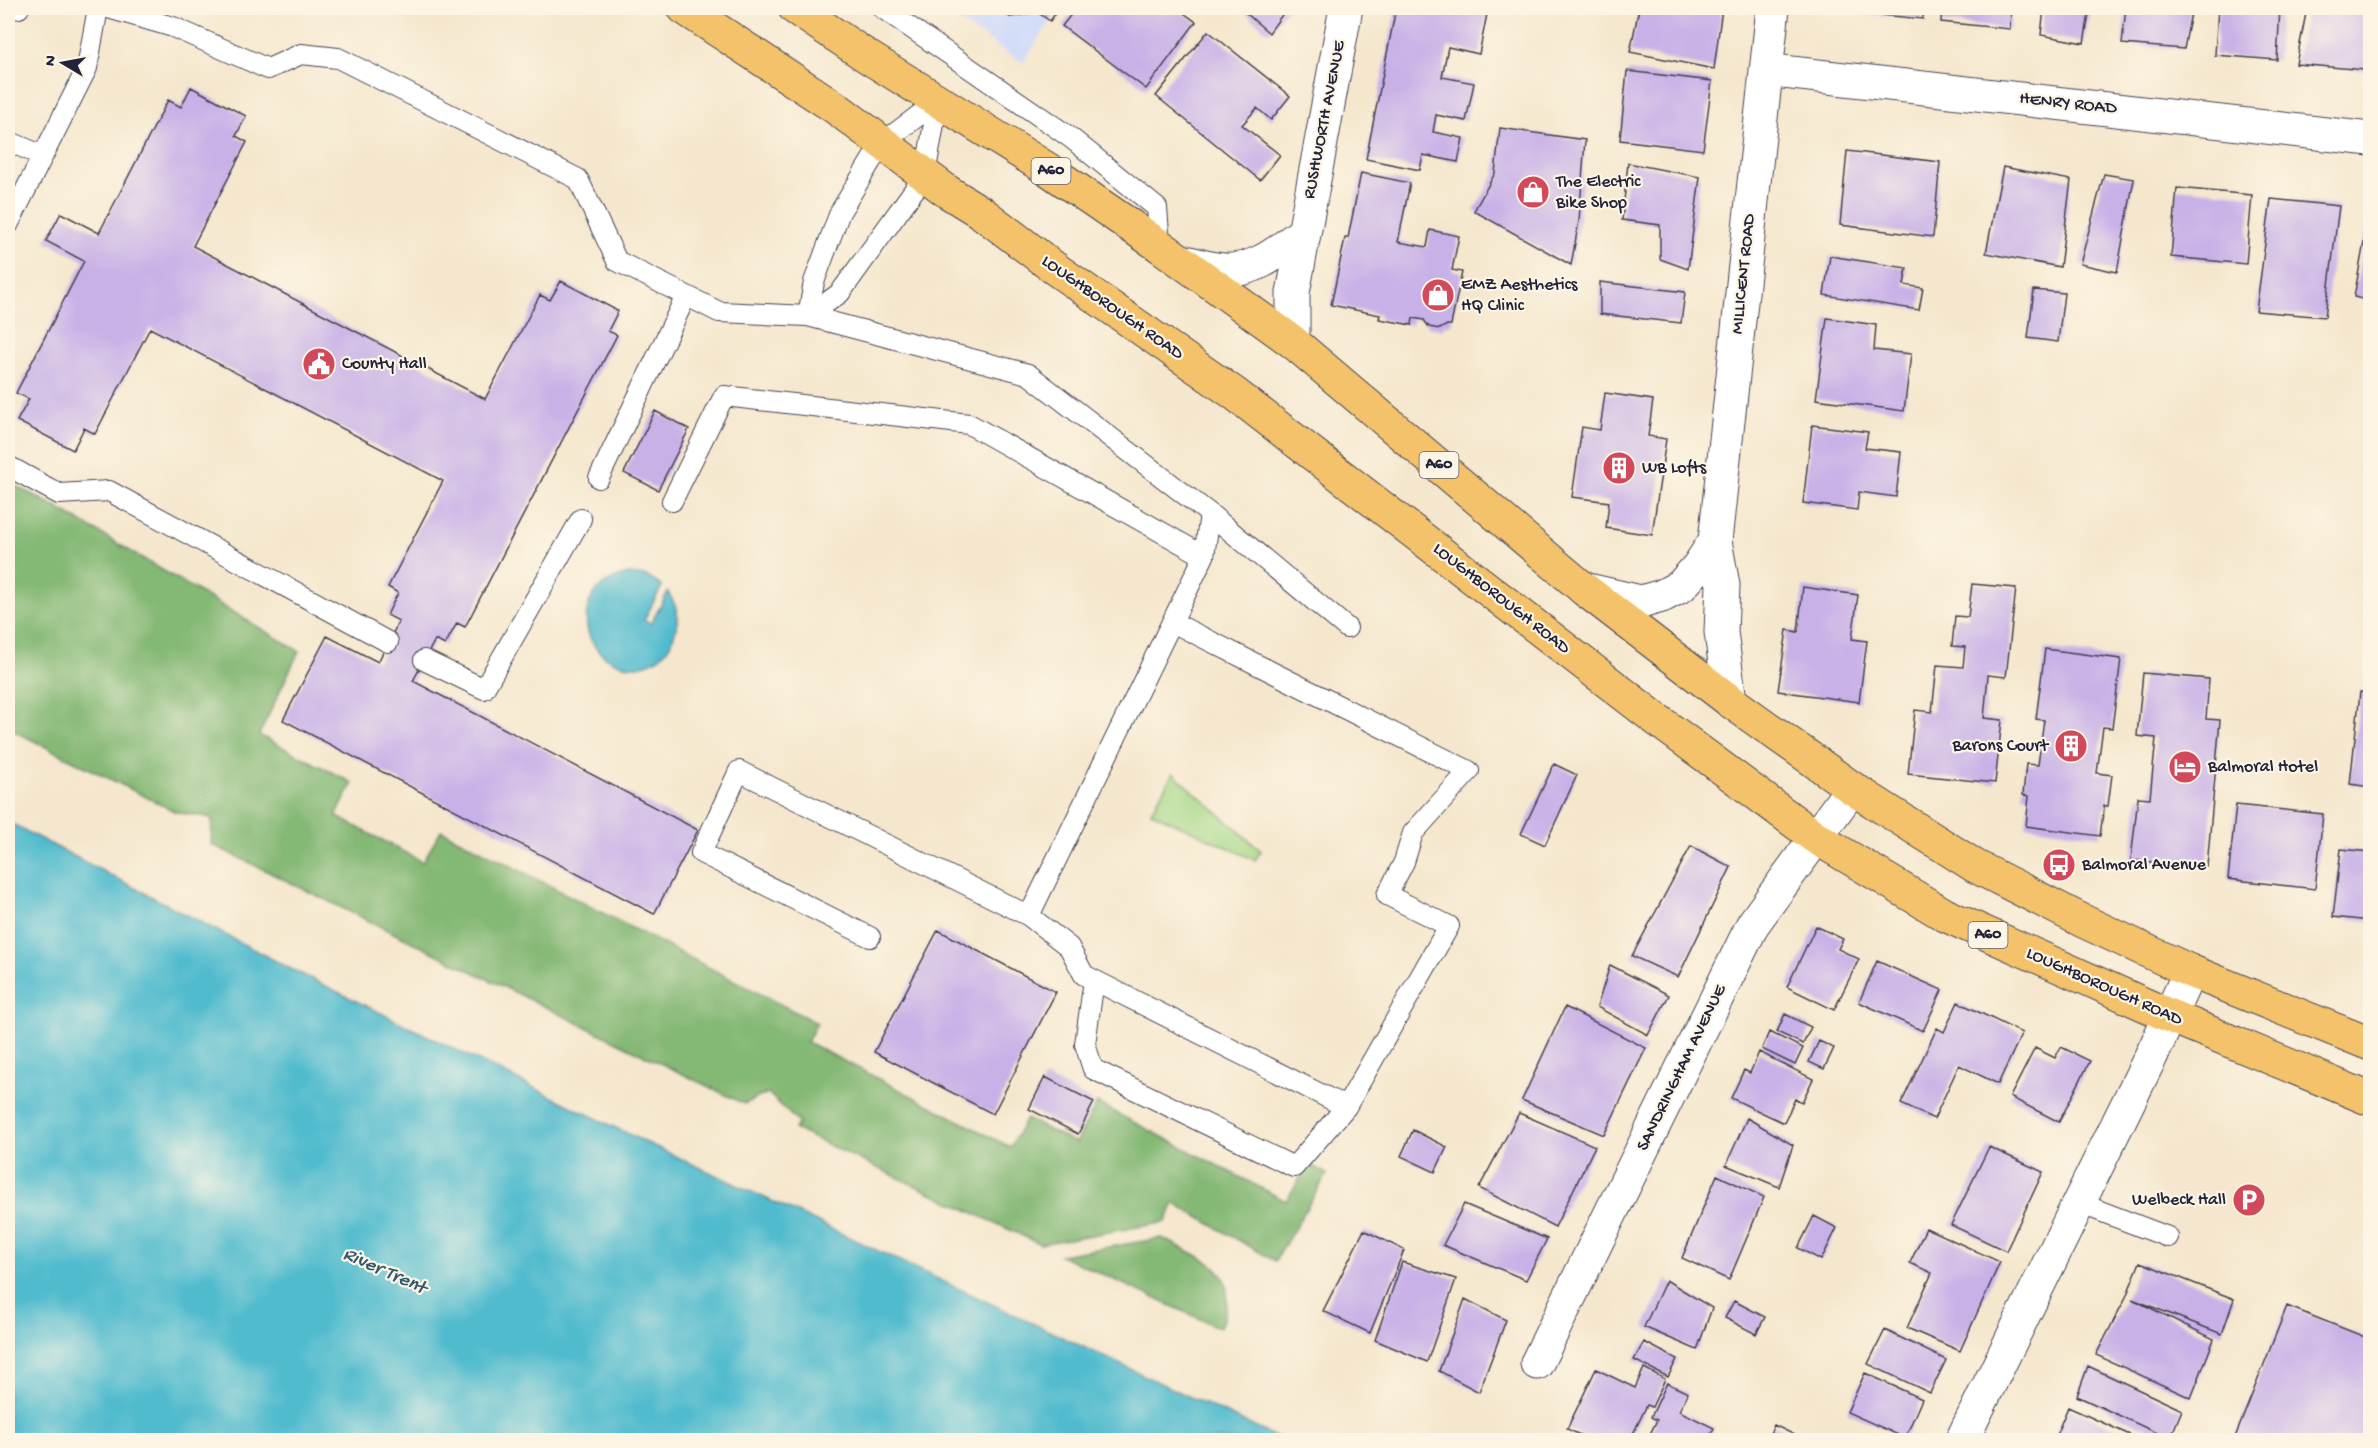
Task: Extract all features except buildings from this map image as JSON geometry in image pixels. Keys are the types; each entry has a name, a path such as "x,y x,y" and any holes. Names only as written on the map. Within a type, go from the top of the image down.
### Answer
{"main road":[{"name":"LOUGHBOROUGH ROAD","path":"684,8 836,108 1057,270 1235,394 1652,716 1815,837 1945,915 2170,1016 2370,1099"},
{"name":"A60","path":"795,8 868,57 1049,170 1293,342 1584,590 1730,701 1852,788 1975,866 2085,922 2190,971 2370,1044"}],"street":[{"name":"RUSHWORTH AVENUE","path":"1293,342 1293,293 1346,8"},
{"name":"MILLICENT ROAD","path":"1730,701 1721,632 1723,585 1715,541 1773,8"},
{"name":"HENRY ROAD","path":"1766,70 2370,139"},
{"path":"1171,254 1223,270 1247,268 1272,257 1303,233"},
{"name":"MILLICENT ROAD","path":"1584,590 1641,602 1662,596 1682,586 1715,541"},
{"name":"SANDRINGHAM AVENUE","path":"1537,1363 1753,924 1852,788"},
{"path":"1962,1440 2190,971"}],"lane":[{"path":"8,10 19,8"},
{"path":"8,225 87,68 98,8"},
{"path":"108,8 173,27 268,69 301,54 338,58 578,179 617,261 719,312 808,316 1028,374 1210,514 1347,628"},
{"name":"A60","path":"882,8 1071,138 1157,208 1171,254"},
{"path":"808,316 814,282 840,213 882,143 938,101"},
{"path":"808,316 840,293 925,175 938,101"},
{"path":"8,141 43,156"},
{"path":"599,478 687,296"},
{"path":"672,501 724,396 969,424 1204,556"},
{"path":"8,466 59,494 109,491 388,642"},
{"path":"1029,916 1204,556 1210,514"},
{"path":"424,660 484,689 581,519"},
{"path":"1094,980 1085,1044 1093,1069 1294,1167 1346,1107 1449,926 1387,896 1404,862 1413,833 1469,771 1172,622"},
{"path":"870,936 700,853 739,771 1029,916 1069,947 1084,975 1346,1107"},
{"path":"2079,1203 2168,1237"}],"shaded area":[{"path":"939,8 1059,8 1023,63"}],"green space":[{"path":"8,482 54,506 299,651 259,735 353,783 336,816 423,862 441,830 817,1023 807,1042 1010,1147 1026,1119 1076,1143 1097,1103 1286,1201 1309,1164 1327,1174 1275,1261 1174,1203 1166,1222 1040,1244 794,1129 799,1123 768,1093 744,1104 211,844 212,818 176,812 8,728"},
{"path":"1173,773 1261,851 1255,860 1151,812"},
{"path":"1162,1238 1207,1261 1224,1279 1227,1292 1226,1308 1220,1328 1060,1255"}],"water":[{"path":"629,574 646,576 662,586 644,620 651,623 668,592 677,615 674,635 665,652 652,662 637,666 621,664 607,658 595,646 588,631 587,611 592,596 608,582"},
{"name":"River Trent","path":"8,822 291,969 624,1132 1282,1440 8,1440"}],"place":[{"name":"The Electric Bike Shop","path":"1533,192"},
{"name":"EMZ Aesthetics HQ Clinic","path":"1438,295"},
{"name":"County Hall","path":"319,364"},
{"name":"WB Lofts","path":"1619,468"},
{"name":"Barons Court","path":"2071,746"},
{"name":"Balmoral Hotel","path":"2185,767"},
{"name":"Balmoral Avenue","path":"2059,865"},
{"name":"Welbeck Hall","path":"2249,1200"}]}
